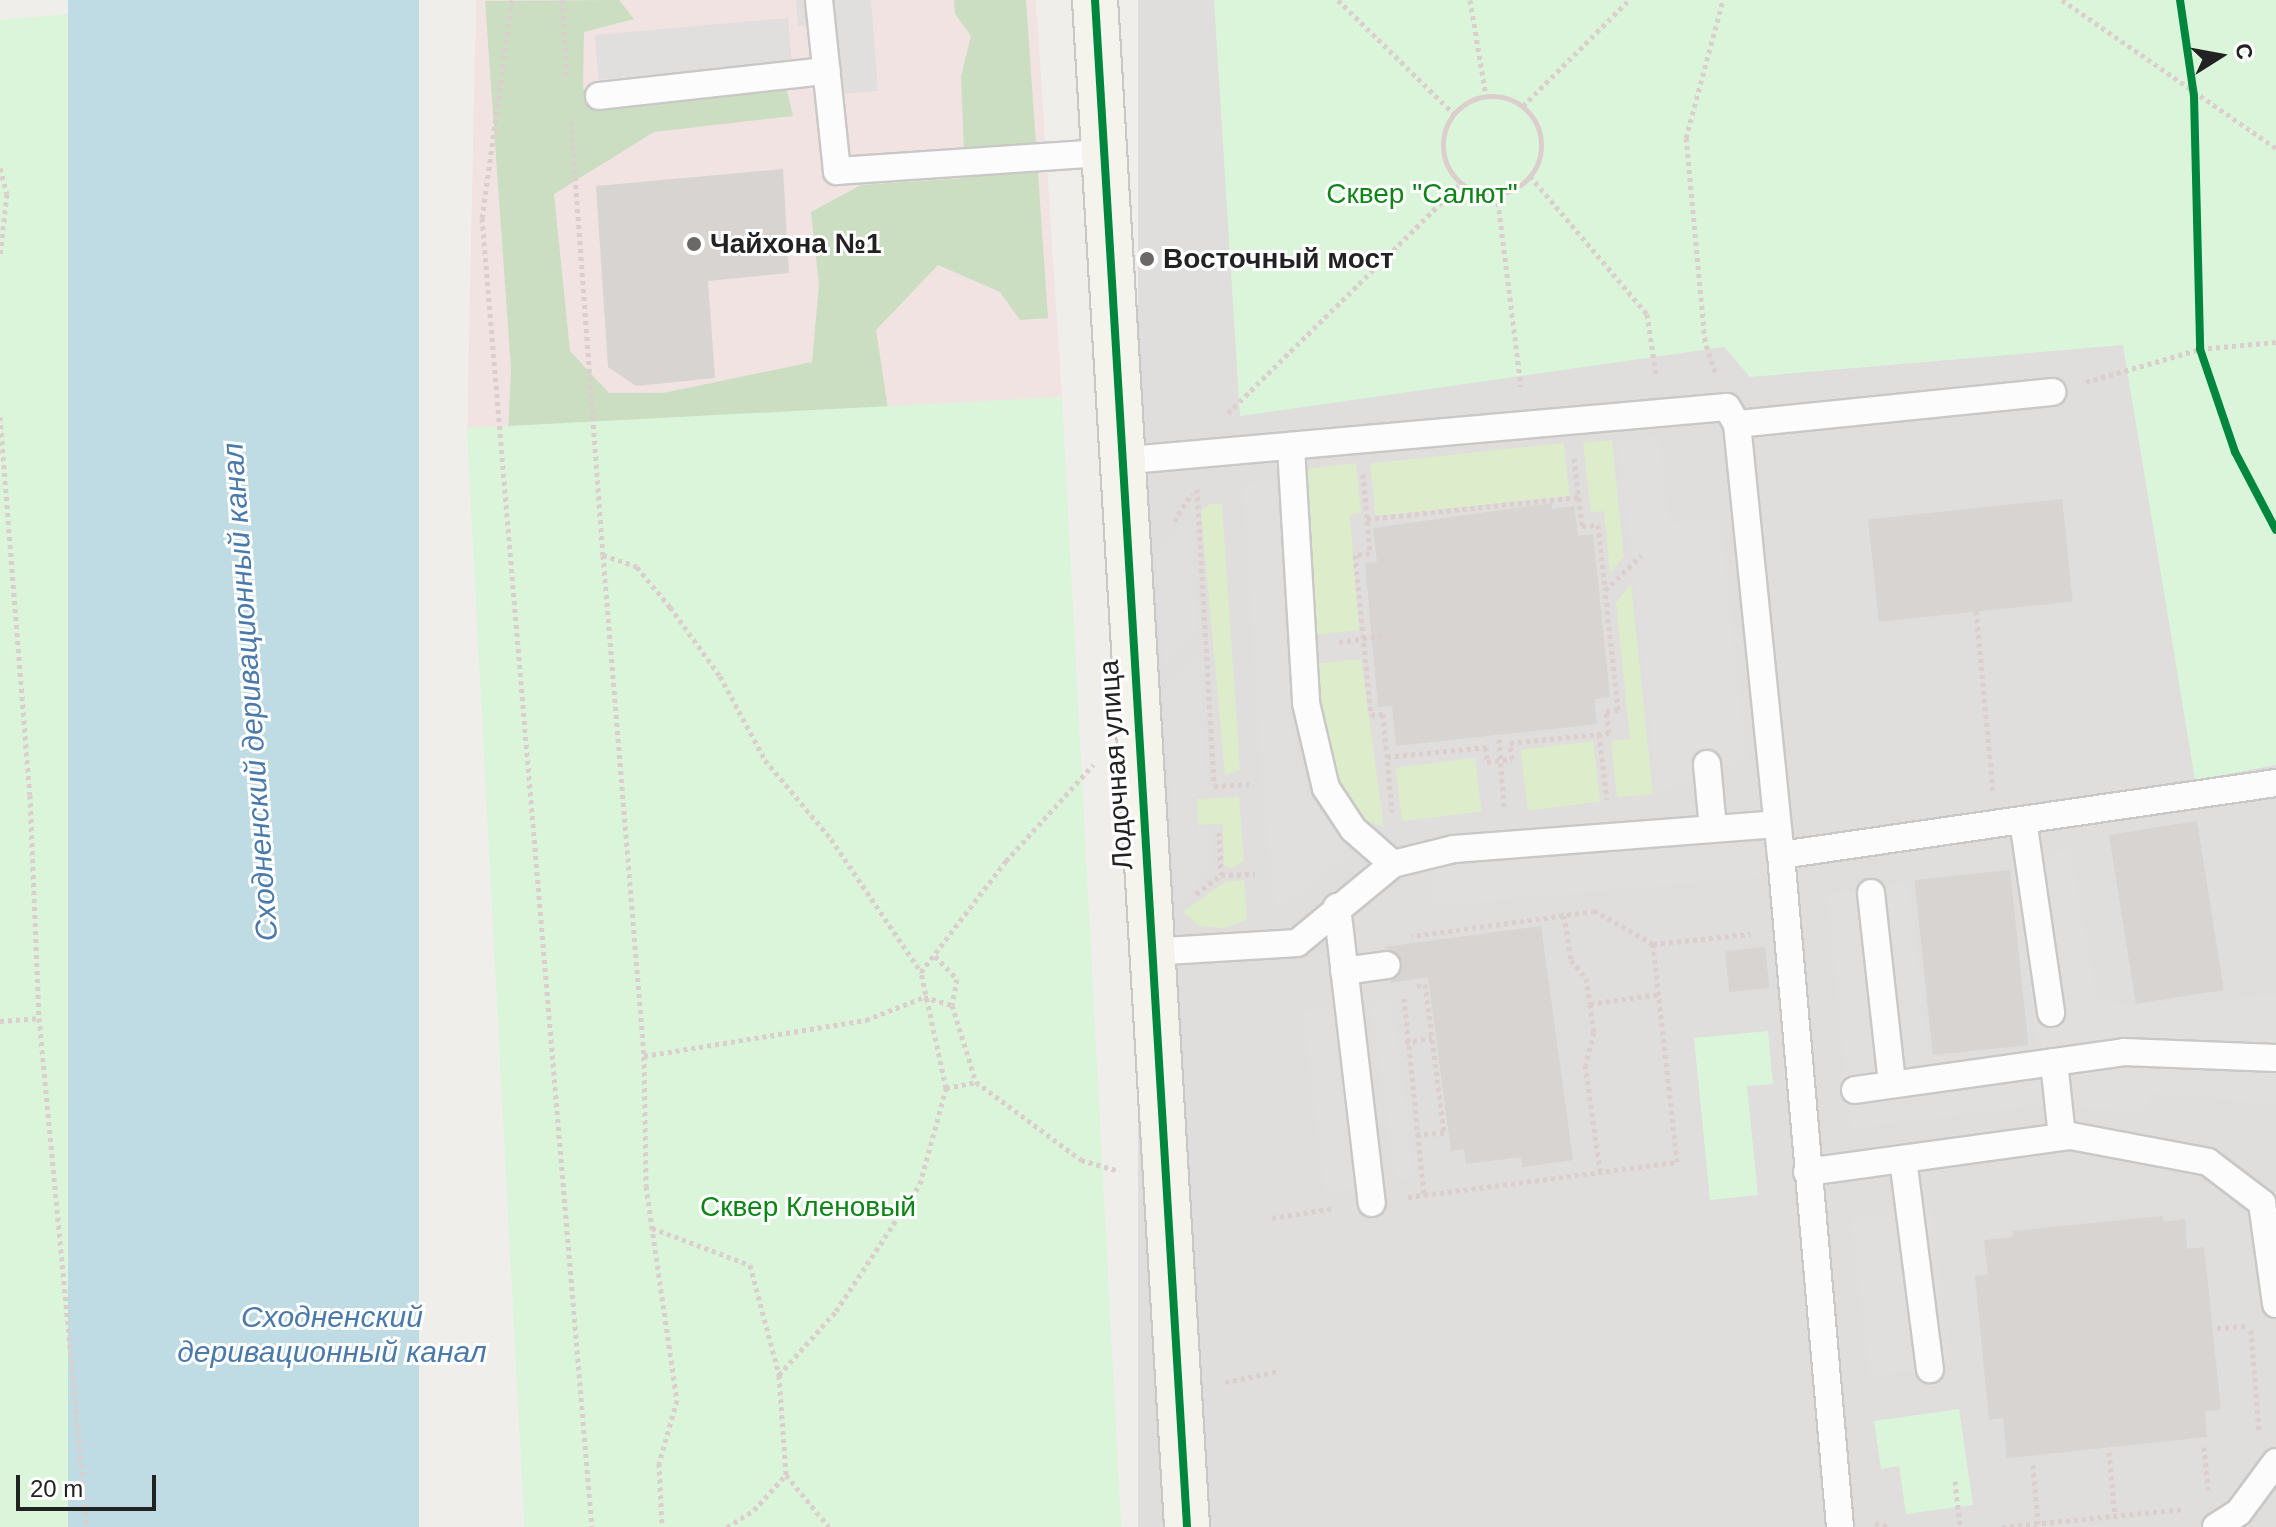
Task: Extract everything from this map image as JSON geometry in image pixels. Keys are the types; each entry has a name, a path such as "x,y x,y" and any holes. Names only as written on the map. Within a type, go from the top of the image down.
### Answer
{"street":[{"name":"Лодочная улица","path":"1095,0 1119,461 1187,1527"}],"lane":[{"path":"819,0 837,171 1103,153"},
{"path":"599,96 827,71"},
{"path":"1119,461 1661,413 1732,416 2052,392"},
{"path":"1732,416 1781,855 1840,1527"},
{"path":"1291,447 1306,703 1326,788 1383,856"},
{"path":"1707,764 1713,829"},
{"path":"1781,855 2276,783"},
{"path":"2023,820 2051,1013"},
{"path":"1150,952 1297,943 1337,907 1383,856 1777,824"},
{"path":"1871,893 1892,1084"},
{"path":"1337,907 1372,1203"},
{"path":"1343,959 1387,965"},
{"path":"1855,1090 2124,1052 2276,1058"},
{"path":"2054,1062 2062,1137"},
{"path":"1807,1172 2062,1137 2117,1141 2208,1162 2262,1203 2276,1304"},
{"path":"1903,1159 1930,1369"},
{"path":"2213,1515 2239,1512 2267,1456"}],"path":[{"path":"512,0 482,218 592,1527"},
{"path":"562,0 568,85"},
{"path":"1338,0 1454,114"},
{"path":"1470,0 1486,96"},
{"path":"1523,106 1629,0"},
{"path":"1723,0 1686,138 1705,341 1732,416"},
{"path":"2062,0 2194,96 2276,148"},
{"path":"2190,68 2194,111"},
{"path":"2194,96 2197,82"},
{"path":"1486,96 1523,106 1540,139 1530,176 1497,194 1461,183 1443,150 1454,114 1486,96"},
{"path":"570,114 644,1056 652,1228 677,1400 659,1463 662,1527"},
{"path":"0,168 7,194 0,255"},
{"path":"1530,176 1647,314 1661,413"},
{"path":"1227,413 1461,183"},
{"path":"1497,194 1526,426"},
{"path":"2200,333 2200,349 2205,363"},
{"path":"2052,392 2200,349 2276,342"},
{"path":"0,417 30,795 39,1018 87,1527"},
{"path":"1387,757 1486,747 1487,762 1512,759 1510,743 1609,733 1606,711 1618,710 1598,525 1582,526 1570,421"},
{"path":"1361,458 1370,553 1355,555 1371,715 1383,714 1395,837 1383,856"},
{"path":"1170,526 1190,499 1196,476 1214,786 1249,784"},
{"path":"1367,519 1579,497"},
{"path":"603,555 637,567 670,607 720,676 765,760 831,839 921,972 946,1088 920,1184 836,1311 779,1375"},
{"path":"1605,590 1641,556"},
{"path":"1976,611 1996,824"},
{"path":"1303,647 1387,635"},
{"path":"1599,734 1608,808"},
{"path":"1499,739 1507,844"},
{"path":"921,972 1006,861 1094,764"},
{"path":"1219,832 1221,875"},
{"path":"1194,895 1221,875 1255,874"},
{"path":"1343,959 1595,911 1653,944 1787,929"},
{"path":"1564,915 1571,960 1586,978 1594,1032 1585,1065 1600,1170"},
{"path":"1272,1218 1600,1170 1677,1162 1653,944"},
{"path":"935,956 957,979 952,1005 976,1082 1081,1160 1120,1172"},
{"path":"1417,1134 1444,1133 1425,984 1401,1004 1424,1195"},
{"path":"1590,1004 1659,994"},
{"path":"644,1056 866,1020 924,997 952,1005"},
{"path":"0,1021 39,1018"},
{"path":"1405,1042 1432,1037"},
{"path":"946,1088 976,1082"},
{"path":"652,1228 750,1265 779,1375 786,1475 829,1527"},
{"path":"2248,1311 2267,1456"},
{"path":"2217,1328 2250,1326"},
{"path":"1225,1382 1280,1371"},
{"path":"2204,1447 2213,1515"},
{"path":"2109,1452 2115,1516"},
{"path":"2033,1465 2038,1524"},
{"path":"727,1527 754,1510 786,1475"},
{"path":"1955,1481 1960,1527"},
{"path":"2002,1527 2193,1509"}],"shaded area":[{"path":"476,0 1036,0 1062,397 467,437"},
{"path":"796,0 871,0 878,91 841,94 835,23 798,26"},
{"path":"1138,0 2276,0 2276,1527 1138,1527"},
{"path":"788,18 792,63 599,80 595,35"},
{"path":"1659,436 1669,523 1720,517 1747,760 1658,793 1617,440"},
{"path":"1276,481 1293,736 1311,798 1350,854 1276,911 1263,802 1243,483"},
{"path":"1191,514 1198,628 1163,670 1156,555"},
{"path":"1199,651 1208,795 1193,796 1195,830 1210,829 1212,866 1178,905 1164,692"},
{"path":"1769,838 1772,876 1434,905 1430,868"},
{"path":"2070,850 2097,998 2123,1005 2276,995 2276,1104 2151,1093 2144,1113 2047,1104 1851,1128 1827,893 1908,882 1929,1059 2038,1049 2013,861"},
{"path":"1391,1000 1416,1178 1395,1181 1370,1003"},
{"path":"1335,1007 1357,1188 1324,1192 1302,1011"},
{"path":"1931,1208 1950,1366 1870,1376 1851,1218"}],"green space":[{"path":"619,0 634,19 584,32 583,89 787,91 793,116 654,132 554,194 570,351 609,393 663,393 812,362 819,285 811,212 861,185 965,178 961,76 971,36 955,14 954,0 1026,0 1048,318 1020,320 1000,292 938,265 876,330 888,409 508,434 511,369 485,1"},
{"name":"Сквер \"Салют\"","path":"1214,0 2276,0 2276,765 2195,780 2123,345 1750,377 1724,347 1240,416"},
{"path":"69,14 167,1527 0,1527 0,20"},
{"name":"Сквер Кленовый","path":"1062,397 1121,1527 524,1527 467,428"},
{"path":"1612,440 1624,557 1610,572 1604,511 1591,512 1583,443"},
{"path":"1564,443 1570,496 1376,516 1370,463"},
{"path":"1356,463 1361,513 1350,515 1359,630 1311,635 1301,470"},
{"path":"1210,504 1222,504 1240,770 1225,775 1201,511"},
{"path":"1631,583 1653,794 1617,797 1611,741 1630,739 1616,603"},
{"path":"1361,659 1384,827 1364,820 1343,794 1326,752 1313,664"},
{"path":"1593,741 1600,802 1528,810 1521,750"},
{"path":"1475,758 1482,812 1402,821 1396,768"},
{"path":"1239,797 1244,861 1231,869 1224,865 1223,824 1198,825 1197,799"},
{"path":"1244,880 1247,920 1223,928 1199,926 1183,912 1225,882"},
{"path":"1768,1031 1773,1084 1747,1086 1758,1195 1710,1200 1694,1038"},
{"path":"1959,1409 1973,1505 1906,1514 1899,1466 1881,1469 1874,1421"}],"water":[{"name":"Сходненский деривационный канал","path":"68,0 419,0 419,1527 68,1527"}],"building":[{"name":"Чайхона №1","path":"783,169 789,273 708,281 715,378 636,386 608,367 596,186"},
{"path":"2062,499 2073,601 1879,622 1868,519"},
{"path":"1552,503 1552,509 1574,506 1578,536 1593,534 1610,697 1594,699 1597,724 1396,746 1392,706 1378,707 1365,563 1377,562 1373,528"},
{"path":"2197,821 2224,990 2136,1004 2109,835"},
{"path":"2010,870 2028,1045 1933,1055 1915,880"},
{"path":"1541,926 1573,1160 1522,1167 1521,1157 1466,1164 1464,1149 1451,1151 1428,977 1390,983 1403,962 1384,947"},
{"path":"1765,947 1769,988 1730,992 1725,951"},
{"path":"2162,1216 2163,1222 2185,1219 2187,1249 2204,1247 2221,1410 2205,1411 2207,1437 2007,1458 2003,1418 1989,1420 1975,1276 1988,1275 1984,1240 2013,1237 2013,1231"}],"cycle path":[{"path":"1095,0 1187,1527"},
{"path":"2180,0 2194,96 2200,349 2235,452 2276,530"}],"place":[{"name":"Чайхона №1","path":"694,244"},
{"name":"Восточный мост","path":"1147,259"}]}
